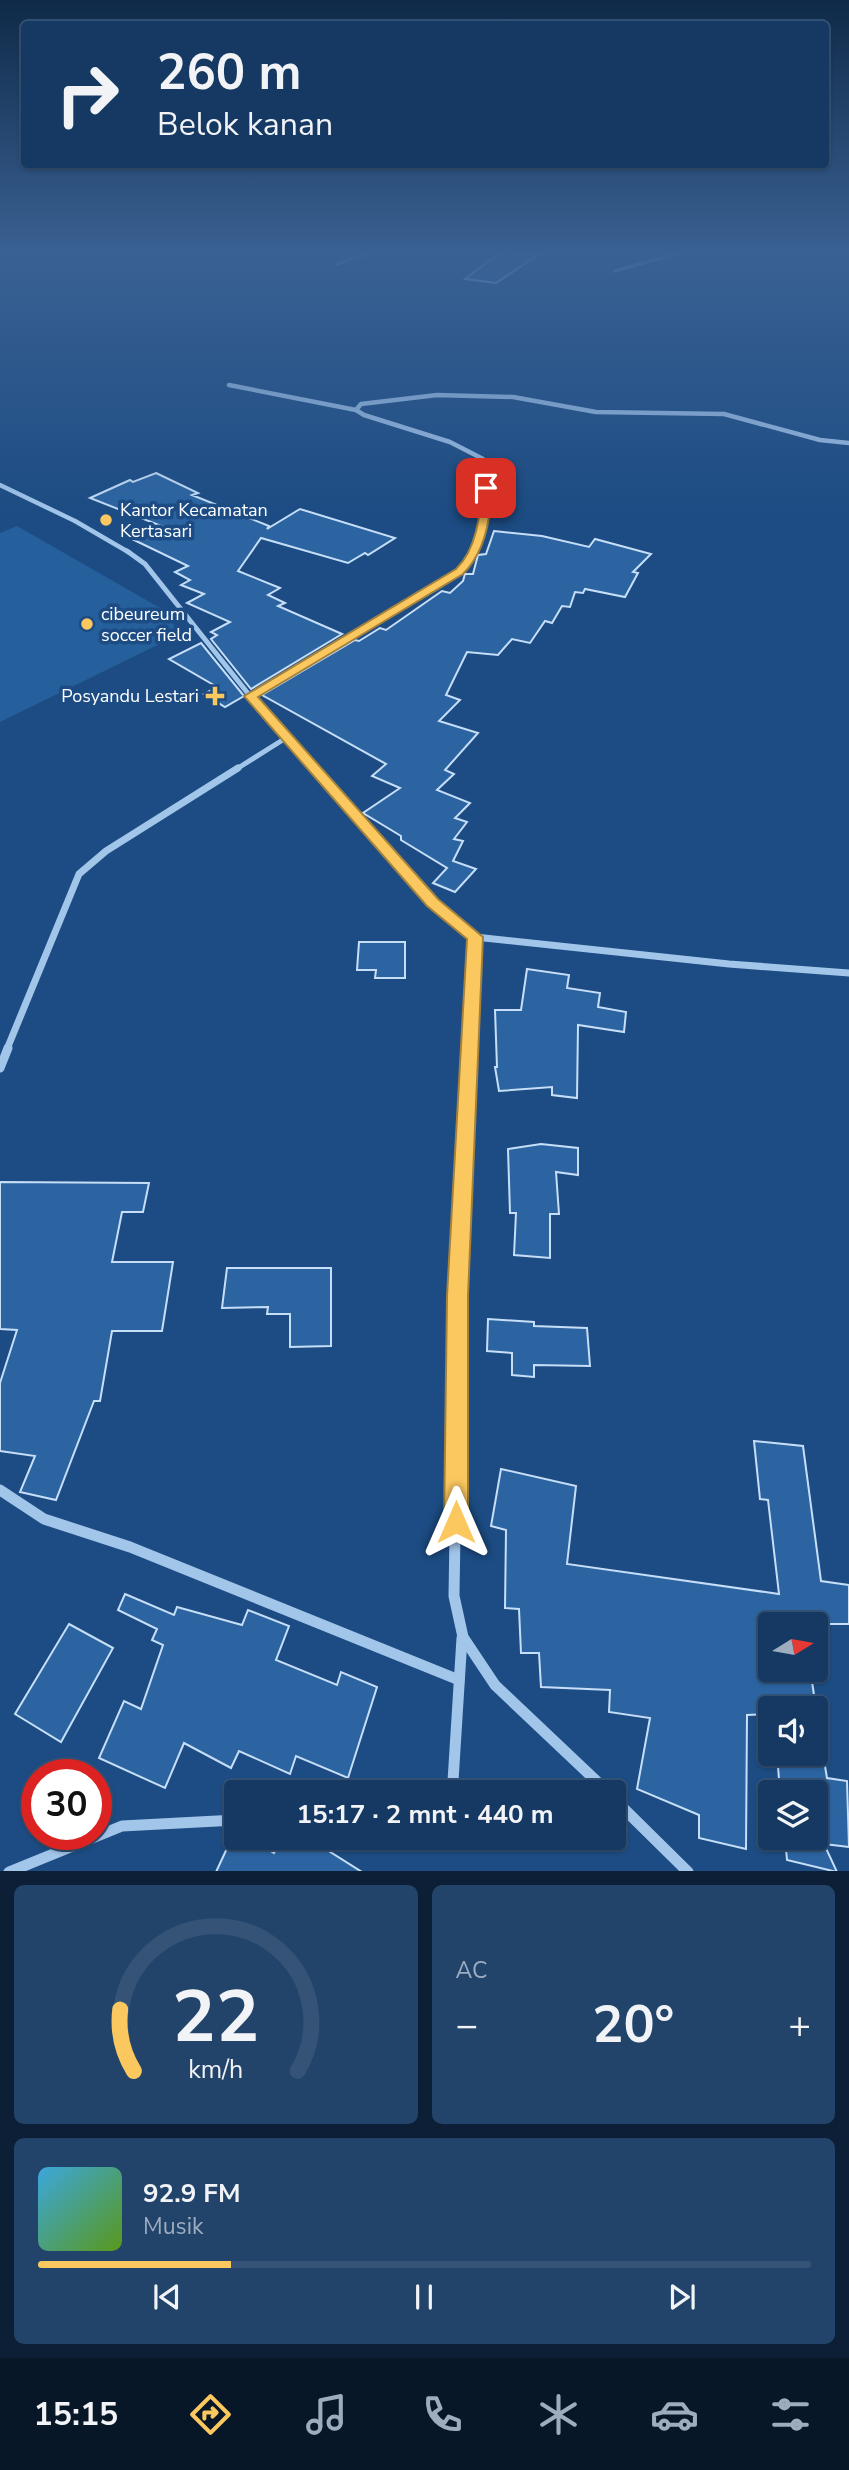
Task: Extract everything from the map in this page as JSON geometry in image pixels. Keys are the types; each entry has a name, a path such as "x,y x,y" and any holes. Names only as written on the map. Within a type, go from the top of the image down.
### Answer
{"street":[{"path":"229,385 356,410 457,444 483,459 486,514 470,562 438,586 351,634 250,696"},
{"path":"356,410 361,404 400,398 462,395 513,397 596,412 724,414 820,440 849,443"},
{"path":"0,485 99,534 145,564 250,696 289,736 432,903 475,937 729,964 849,973"},
{"path":"0,1068 79,874 106,850 289,736"},
{"path":"453,1780 463,1637 454,1597 458,1296 475,937"},
{"path":"0,1490 44,1519 130,1547 459,1680"},
{"path":"463,1637 495,1685 596,1780"},
{"path":"626,1811 688,1871"},
{"path":"9,1871 122,1826 224,1822"}],"shaded area":[{"name":"cibeureum soccer field","path":"17,526 169,613 178,635 0,722 0,533"}],"building":[{"path":"156,473 198,493 192,495 269,526 267,529 300,509 395,538 368,555 365,553 348,563 261,538 238,571 280,588 268,595 285,603 278,606 342,634 251,689 211,639 217,635 211,632 230,622 187,603 204,594 181,585 190,580 175,572 188,566 134,540 164,527 90,498 130,480 133,482"},
{"path":"494,531 542,536 589,547 595,539 651,554 633,572 638,573 625,597 585,589 583,593 575,592 570,607 562,606 552,623 545,621 530,643 512,639 498,655 467,652 446,695 460,700 439,721 478,733 445,770 454,774 437,790 470,803 455,818 467,822 454,839 463,841 453,861 476,869 455,892 433,883 447,868 363,813 400,788 372,776 386,764 262,695 355,640 359,641 380,628 386,630 442,591 450,593 463,581 465,574 473,574 478,555 486,554"},
{"path":"201,643 244,696 225,707 204,694 217,687 169,659"},
{"path":"359,942 405,942 405,978 375,978 376,970 357,970"},
{"path":"527,969 569,975 567,988 600,993 598,1007 626,1012 624,1032 578,1025 577,1098 552,1095 552,1087 499,1091 495,1067 495,1010 521,1010"},
{"path":"541,1144 578,1148 578,1175 556,1172 559,1214 550,1214 550,1258 514,1255 516,1213 510,1213 508,1149"},
{"path":"0,1182 149,1183 143,1212 122,1212 112,1262 173,1262 162,1331 112,1331 100,1401 94,1401 56,1500 20,1492 35,1456 0,1451 0,1383 17,1330 0,1329"},
{"path":"227,1268 331,1268 331,1346 290,1347 290,1314 267,1314 268,1307 222,1308"},
{"path":"488,1319 534,1322 534,1326 587,1328 590,1366 534,1365 534,1377 512,1375 512,1353 487,1351"},
{"path":"754,1441 803,1446 821,1581 849,1585 849,1624 828,1624 828,1612 758,1612 758,1682 812,1682 814,1696 758,1696 758,1715 747,1715 746,1849 699,1838 699,1815 637,1789 650,1718 609,1712 610,1690 541,1687 539,1653 521,1653 519,1609 505,1608 506,1530 491,1526 501,1469 576,1486 567,1564 779,1594 768,1500 760,1499"},
{"path":"125,1594 174,1615 177,1607 242,1625 248,1610 289,1626 276,1660 337,1685 341,1672 377,1687 348,1778 296,1756 290,1774 239,1751 231,1768 184,1743 165,1788 112,1764 112,1759 99,1758 124,1701 141,1709 163,1645 152,1640 157,1629 118,1610"},
{"path":"69,1624 113,1648 61,1742 15,1714"},
{"path":"778,1766 825,1766 827,1778 847,1781 849,1847 828,1844 828,1780 779,1780"},
{"path":"226,1850 269,1850 274,1853 275,1850 327,1850 360,1871 216,1871"},
{"path":"786,1850 827,1850 837,1871 833,1871 787,1860"}],"place":[{"name":"Kantor Kecamatan Kertasari","path":"106,520"},
{"name":"cibeureum soccer field","path":"87,624"},
{"name":"Posyandu Lestari","path":"215,696"}],"route":[{"path":"456,1522 458,1296 475,937 432,903 289,736 250,696 459,572 470,562 486,514 486,488"}]}
